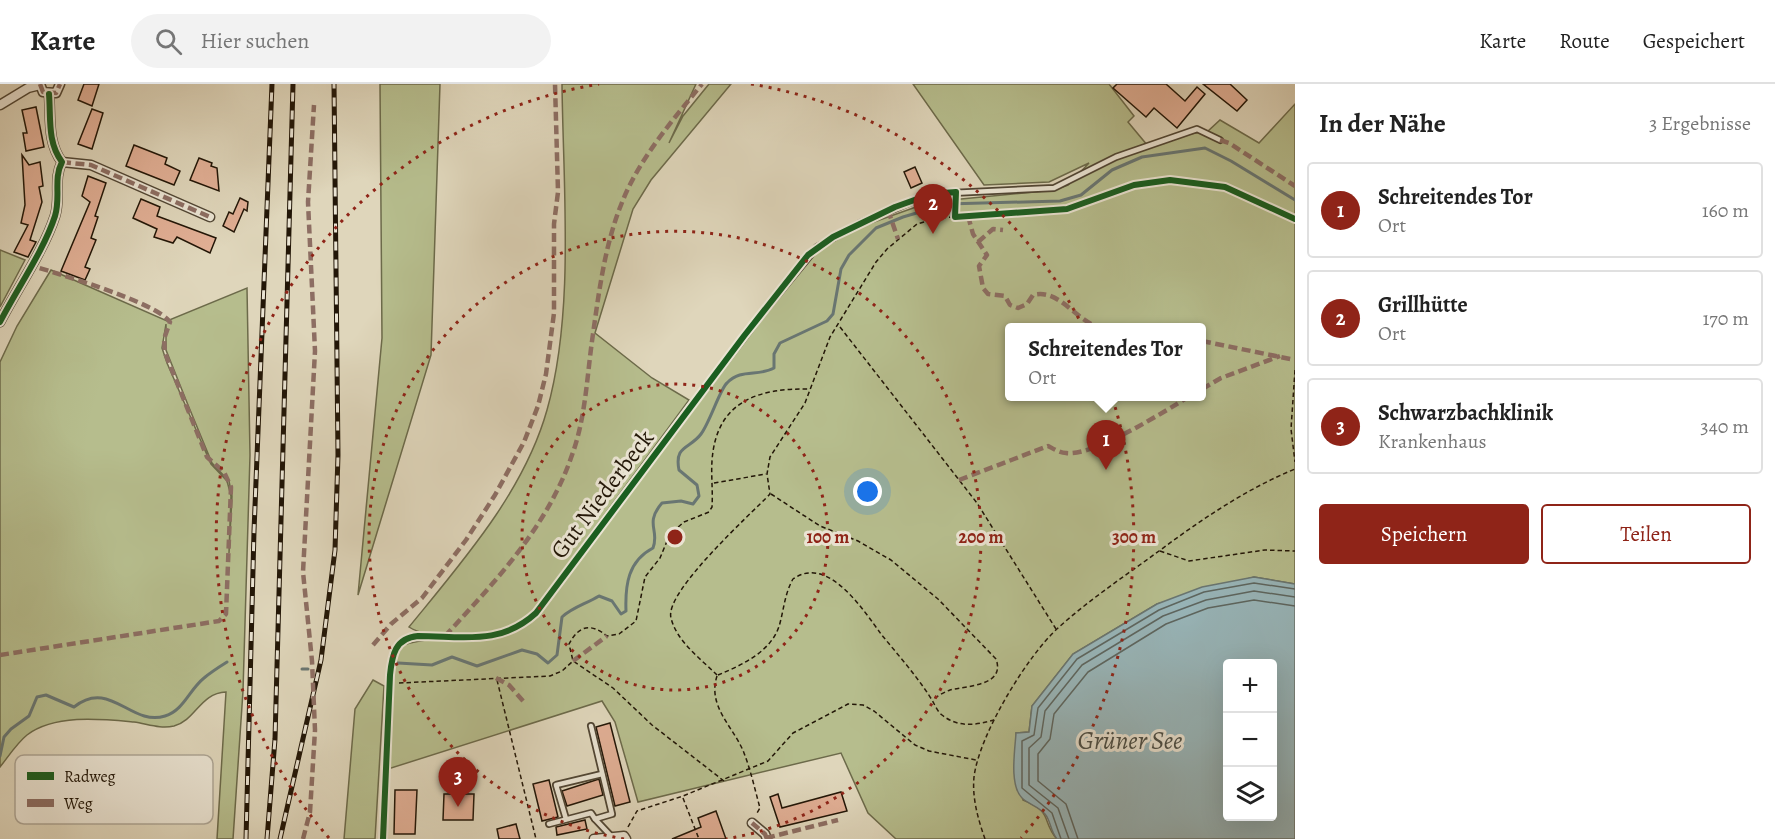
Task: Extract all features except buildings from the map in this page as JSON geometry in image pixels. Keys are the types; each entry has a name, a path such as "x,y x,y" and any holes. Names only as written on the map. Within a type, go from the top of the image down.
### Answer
{"street":[{"path":"0,105 28,88 40,84 44,92 56,93 60,84"},
{"path":"49,94 51,138 54,151 62,162 91,165 210,217"},
{"path":"0,322 48,235 56,213 56,173 62,162"},
{"path":"753,823 767,839"},
{"path":"594,839 611,836 625,838"}],"lane":[{"name":"Gut Niederbeck","path":"383,839 390,684 394,651 404,639 418,636 487,638 522,625 536,613 770,302 808,255 832,237 860,222 931,194 1054,188 1116,157 1197,129 1220,140"},
{"path":"591,726 612,814 595,819"},
{"path":"566,819 556,785 602,774"},
{"path":"549,824 591,813 611,836"}],"path":[{"path":"932,700 950,690 971,688 992,678 997,668 996,659 938,599 898,565 858,541 820,526 770,494 767,474 770,457 797,419 812,389 824,349 857,291 892,244 917,224 955,215 1067,208 1134,185 1170,180 1224,187 1295,219"},
{"path":"955,215 956,199"},
{"path":"839,326 977,503 1056,629"},
{"path":"1295,370 1291,429 1295,462"},
{"path":"724,780 652,725 613,688 573,661 569,644 580,629 589,626 607,636 619,634 636,621 645,578 660,558 676,526 709,512 712,507 712,465 715,446 721,427 735,407 744,400 770,390 812,389"},
{"path":"985,839 974,798 974,778 978,760 994,720 1034,655 1056,629 1122,575 1258,485 1295,469"},
{"path":"713,483 767,474"},
{"path":"717,675 682,640 671,620 671,608 707,559 770,494"},
{"path":"1159,551 1189,561 1264,550 1295,551"},
{"path":"717,675 759,653 768,644 778,631 788,587 796,576 808,573 833,580 846,588 932,700 940,714 972,726 994,720"},
{"path":"390,684 550,676 562,671 573,661"},
{"path":"717,675 714,694 718,706 742,748 760,807 753,823"},
{"path":"496,678 536,839"},
{"path":"625,838 637,811 683,796 768,762 793,733 802,727 836,709 856,704 874,711 915,745 942,754 978,760"},
{"path":"683,796 699,839"}],"green space":[{"path":"380,84 440,84 431,355 358,595 382,338"},
{"path":"562,84 696,84 669,143 683,116 709,84 731,84 651,180 633,209 595,333 652,378 689,400 529,616 507,630 494,633 455,636 428,634 409,627 470,551 507,498 537,440 547,410 556,372 564,290 565,206"},
{"path":"913,84 1109,84 1134,116 1128,122 1148,146 1171,137 1208,131 1220,120 1259,143 1295,104 1295,584 1254,577 1157,604 1073,654 1032,706 1029,732 1016,733 1023,800 1033,804 1043,813 1057,839 896,839 868,813 841,753 638,802 615,722 602,701 388,769 394,660 403,645 440,639 472,640 504,635 520,627 538,613 803,266 819,250 857,228 930,202 1054,190 1068,185 1089,163 1049,182 984,185"},
{"path":"0,250 25,260 0,307"},
{"path":"51,270 167,321 247,288 250,455 243,691 233,839 217,839 226,692 210,697 188,718 169,727 93,719 64,721 38,728 16,746 0,767 0,362 17,326","holes":["166,324 166,350 212,463 229,481 232,496 229,553 231,496 227,481 211,464 167,363 162,348"]},
{"path":"373,680 384,686 375,839 344,839 355,709"}],"water":[{"name":"Grüner See","path":"1254,577 1295,584 1295,839 1057,839 1045,814 1024,800 1018,792 1014,776 1016,733 1029,732 1032,706 1073,654 1157,604 1202,587"}],"waterway":[{"path":"398,663 432,665 452,657 477,666 522,650 537,654 548,663 557,655 562,617 599,596 612,601 621,614 626,611 626,592 633,567 645,553 653,548 655,542 653,522 657,510 662,503 681,501 693,504 699,496 697,485 679,470 678,462 681,452 701,434 721,392 732,378 774,368 774,354 780,343 827,321 833,314 841,269 849,255 876,228 947,204 1060,201 1081,195 1112,170 1142,157 1205,148 1295,200"},
{"path":"0,756 4,737 29,716 37,697 46,695 74,707 87,700 99,698 110,700 142,715 153,718 165,716 182,705 204,678 227,662"},
{"path":"302,669 308,669"}],"railway":[{"path":"246,839 254,531 272,84"},
{"path":"267,839 275,739 293,84"},
{"path":"280,839 321,660 335,550 338,455 334,84"}],"marked path":[{"path":"40,84 43,92 56,93 60,84"},
{"path":"373,645 391,624 422,598 466,540 495,495 524,442 538,406 546,374 554,313 554,224 558,192 555,84"},
{"path":"445,636 518,552 549,506 562,481 577,441 586,395 600,285 615,220 628,188 646,157 702,84"},
{"path":"303,839 310,812 315,730 312,661 303,572 315,351 308,202 314,105"},
{"path":"1220,140 1229,143 1295,186"},
{"path":"62,162 91,165 210,217"},
{"path":"888,210 898,239"},
{"path":"968,216 973,234 987,255 979,266 983,288 988,294 1005,296 1010,305 1018,308 1027,304 1033,295 1051,296 1090,323"},
{"path":"978,242 993,229 1003,230"},
{"path":"0,655 219,621 226,614 231,487 224,472 207,457 165,353 164,339 170,322 161,314 127,298 30,265"},
{"path":"1206,342 1295,360"},
{"path":"1206,387 1221,378 1280,356"},
{"path":"959,480 1048,446 1066,453 1093,448 1129,432 1182,401"},
{"path":"573,661 607,636"},
{"path":"496,678 509,685 524,702"},
{"path":"766,838 838,820"},
{"path":"752,823 765,834 767,839"}],"cycle path":[{"path":"0,322 44,242 57,209 58,175 62,162 52,138 49,94"},
{"path":"383,839 390,675 396,649 410,637 495,635 509,631 536,613 744,336 808,255 833,237 895,207 931,194 956,192 955,217 1067,209 1134,185 1170,180 1225,187 1295,219"}],"place":[{"name":"Grillhütte","path":"933,234"},
{"name":"Schreitendes Tor","path":"1106,470"},
{"name":"Schwarzbachklinik","path":"458,807"}]}
